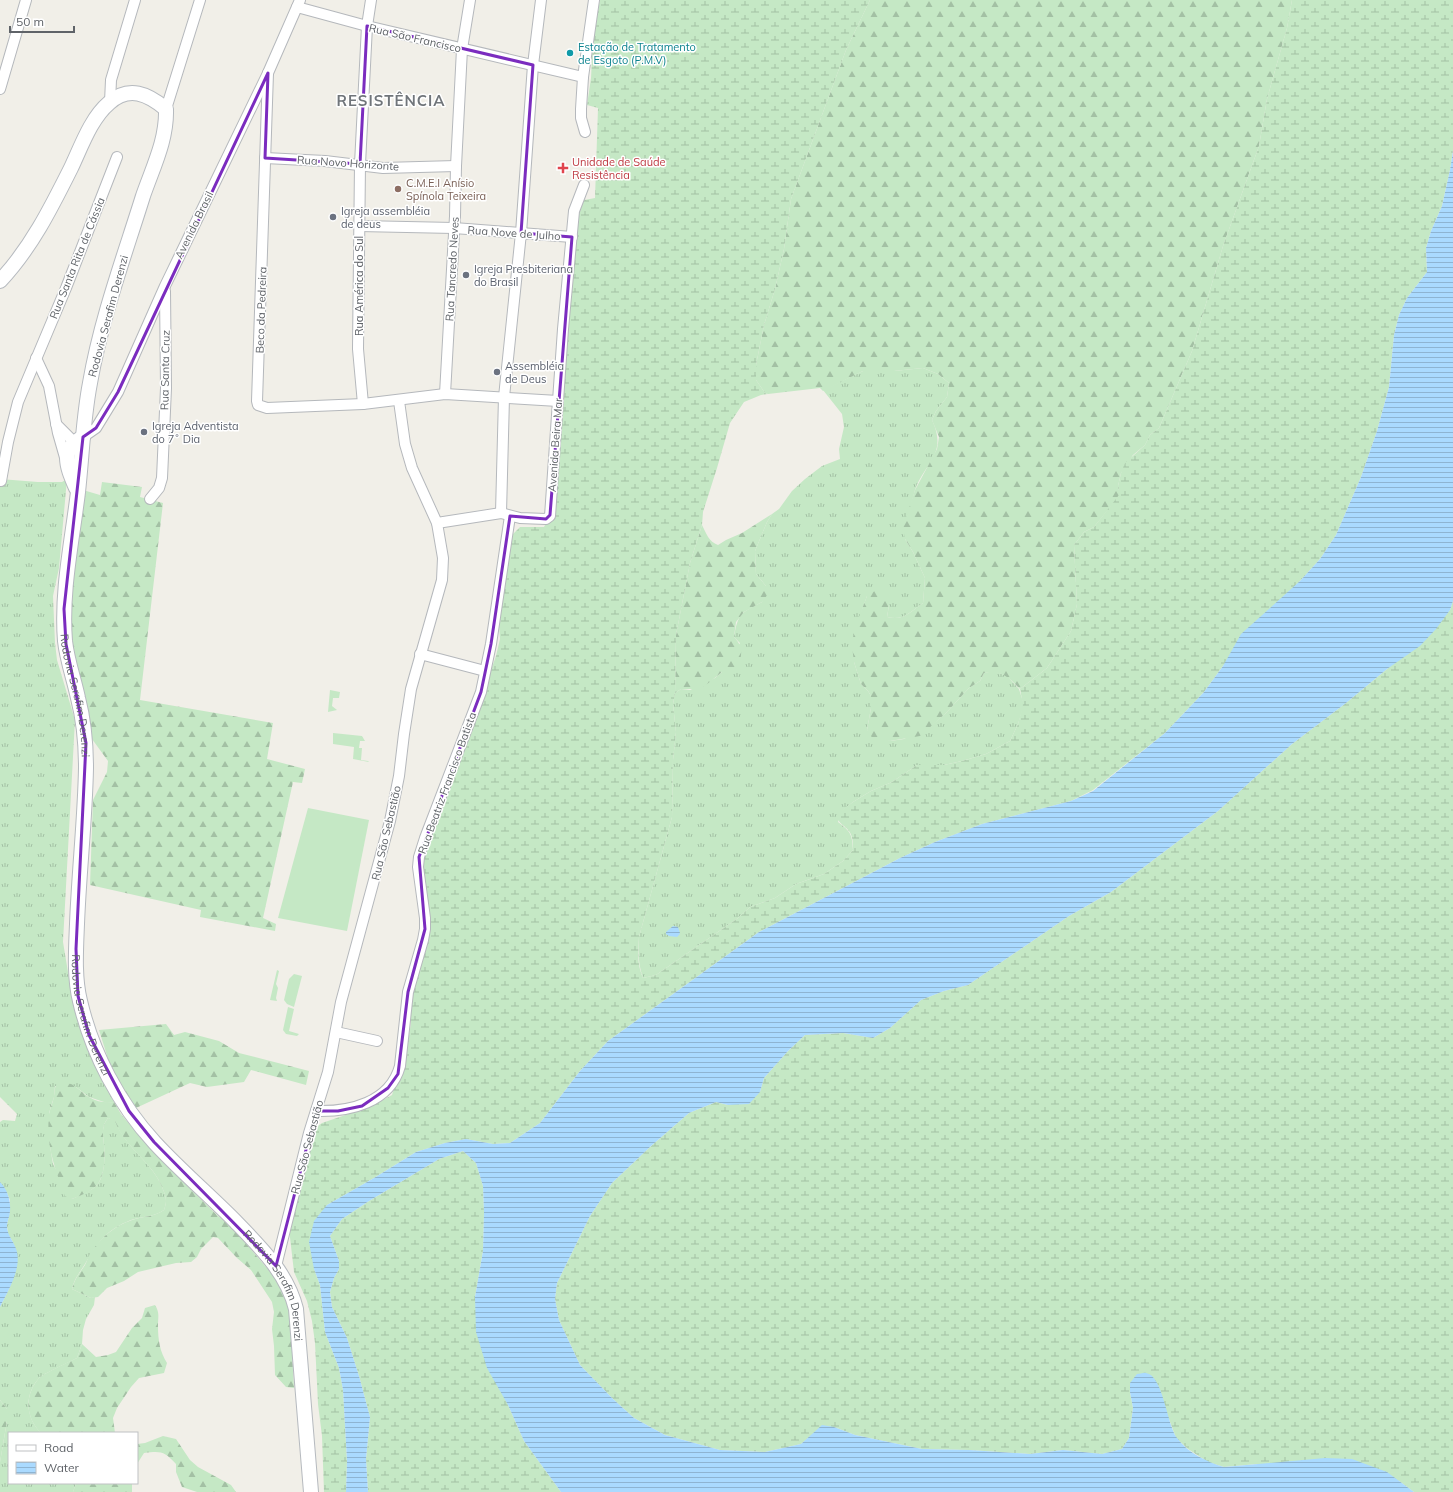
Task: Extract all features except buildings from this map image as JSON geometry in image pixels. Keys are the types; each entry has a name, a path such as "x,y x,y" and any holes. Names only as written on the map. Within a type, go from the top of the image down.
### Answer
{"main road":[{"path":"0,281 15,265 28,247 71,167 80,147 99,114 110,102 123,95 133,93 144,94 154,99 166,109"},
{"name":"Rodovia Serafim Derenzi","path":"166,109 166,124 162,142 141,203 99,342 79,439 78,492 64,609 66,644 83,721 86,743 86,793 76,950 78,996 89,1035 110,1080 129,1111 154,1142 255,1241 276,1266 289,1287 296,1309 311,1492"},
{"path":"78,492 66,461 70,449 79,439"}],"street":[{"path":"0,89 3,64 26,0"},
{"path":"110,102 111,80 134,0"},
{"path":"166,109 200,0"},
{"name":"Rua América do Sul","path":"363,404 358,349 360,164 367,26 372,0"},
{"name":"Rua Tancredo Neves","path":"445,394 462,49 470,0"},
{"name":"Rua Beatriz Francisco Batista","path":"316,1111 338,1111 362,1106 388,1088 398,1074 408,992 425,929 418,867 419,857 467,731 480,692 491,644 505,515 504,397 521,233 534,65 541,0"},
{"path":"585,132 581,118 583,77 594,0"},
{"name":"Rua São Francisco","path":"299,4 367,26 583,77"},
{"name":"Avenida Brasil","path":"79,439 96,428 118,392 165,286 268,73 299,4"},
{"name":"Beco da Pedreira","path":"268,73 258,405 267,408 363,404 399,401 445,394 558,401"},
{"name":"Rua Santa Rita de Cássia","path":"1,481 8,442 18,402 117,157"},
{"name":"Rua Novo Horizonte","path":"266,158 325,161 360,164 383,168 456,166"},
{"name":"Avenida Beira Mar","path":"505,515 520,518 546,519 550,515 563,328 574,211 584,186"},
{"name":"Rua Nove de Julho","path":"359,226 454,228 572,237"},
{"name":"Rua Santa Cruz","path":"150,499 159,488 162,478 166,388 165,286"},
{"path":"36,358 49,386 56,424 66,461"},
{"name":"Rua São Sebastião","path":"276,1266 316,1111 328,1072 341,1002 390,822 399,776 410,689 442,580 443,558 437,523 412,468 405,444 399,401"},
{"path":"56,424 79,439"},
{"path":"437,523 505,515"},
{"path":"420,654 485,671"},
{"path":"336,1032 377,1041"}],"highlighted area":[{"path":"367,26 533,65 521,233 572,237 550,515 546,519 510,516 491,644 481,692 419,857 425,929 408,992 398,1074 388,1088 362,1106 338,1111 316,1111 276,1266 154,1142 129,1111 89,1035 78,996 76,949 86,743 66,644 64,609 83,437 96,428 118,392 268,73 265,158 360,164"}],"green space":[{"path":"600,0 870,0 846,50 791,199 784,249 775,289 764,325 756,365 756,380 765,393 768,394 761,395 744,402 730,423 703,512 702,525 690,563 676,635 675,693 673,704 676,732 673,760 672,817 639,937 638,953 643,978 656,975 738,918 750,907 775,898 796,884 824,874 843,861 853,850 852,839 850,832 840,823 837,817 841,811 853,802 871,791 892,782 917,765 944,765 962,761 986,754 1010,741 1018,724 1023,705 1020,689 1047,668 1071,631 1077,604 1074,545 1084,532 1094,527 1119,495 1118,486 1125,463 1145,445 1150,435 1159,428 1192,351 1223,246 1259,146 1267,99 1287,28 1292,0 1453,0 1453,151 1450,170 1442,206 1431,231 1426,248 1427,272 1407,298 1399,315 1394,335 1389,387 1377,431 1361,477 1336,535 1320,559 1223,666 1204,692 1165,733 1093,790 1071,801 982,824 935,842 900,858 759,932 608,1041 580,1071 540,1123 510,1143 493,1144 466,1139 445,1143 416,1152 327,1205 314,1269 320,1285 325,1332 339,1368 343,1390 347,1461 346,1492 324,1492 322,1436 318,1404 315,1343 307,1301 294,1272 289,1229 311,1131 322,1123 372,1106 392,1095 408,1042 411,1023 413,988 426,941 422,863 428,834 471,734 481,707 485,687 496,656 500,639 498,610 511,536 520,527 544,527 551,513 555,439 579,201 595,198 598,108 587,105 591,78 593,39"},
{"path":"870,0 1292,0 1287,28 1267,99 1259,146 1223,246 1192,351 1159,428 1150,435 1145,445 1133,455 1121,473 1118,486 1120,495 1094,527 1084,532 1074,545 1077,604 1071,631 1047,668 1020,689 1004,675 990,672 984,673 980,681 969,688 946,713 920,736 890,741 873,739 867,730 871,708 871,696 861,684 854,662 852,646 854,630 867,596 880,587 888,591 889,605 887,617 902,617 923,603 925,578 905,539 903,527 915,490 937,449 939,437 932,420 936,411 947,397 949,383 938,374 923,368 894,371 863,371 823,391 820,388 768,394 765,393 756,380 756,365 764,325 775,289 784,249 791,199 846,50"},
{"path":"923,368 938,374 949,383 947,397 936,411 932,420 938,441 936,450 915,490 910,508 905,539 925,578 923,603 902,617 893,618 887,617 889,605 867,596 862,610 854,662 861,684 871,696 871,708 867,730 890,741 904,739 933,724 946,713 969,688 980,681 984,673 994,671 1007,676 1019,689 1024,705 1018,724 1010,741 986,754 944,765 917,765 892,782 871,791 853,802 842,811 838,822 846,828 852,840 853,850 843,861 824,874 796,884 775,898 750,907 738,918 656,975 643,978 640,968 638,948 639,937 672,817 673,760 676,732 673,704 675,693 681,689 690,690 715,678 722,672 740,643 734,637 739,618 749,609 762,602 766,586 756,574 755,551 767,522 792,491 805,479 822,466 840,459 839,449 844,427 842,414 823,390 863,371 894,371"},
{"path":"0,479 62,482 67,479 59,568 53,596 57,660 75,720 63,942 73,1002 80,1026 99,1074 114,1102 107,1103 89,1097 76,1087 55,1086 54,1097 49,1113 50,1146 53,1164 72,1199 86,1193 100,1181 104,1166 104,1124 108,1118 115,1120 126,1139 160,1182 166,1200 164,1210 156,1214 131,1220 122,1224 109,1233 94,1249 76,1278 72,1289 91,1298 95,1297 94,1305 86,1319 83,1330 82,1344 77,1358 40,1377 31,1391 28,1405 29,1413 40,1432 8,1432 8,1484 76,1484 73,1492 0,1492 0,1462 7,1421 7,1409 0,1400 0,1307 9,1289 16,1269 13,1242 8,1234 7,1225 10,1211 10,1200 0,1182 0,1122 3,1120 15,1121 17,1114 0,1097"},
{"path":"102,482 142,487 140,497 163,503 140,700 273,723 267,759 305,769 302,783 293,782 263,918 276,924 275,931 200,917 201,910 90,885 93,800 107,772 108,761 92,739 70,641 68,603 83,490 100,495"},
{"path":"772,514 767,522 755,551 756,574 766,586 768,594 762,602 744,612 736,622 734,637 738,641 741,650 741,658 737,673 722,672 701,689 681,689 675,693 676,635 690,563 702,525 710,539 718,545 742,533"},
{"path":"1453,601 1453,1492 1414,1492 1399,1481 1257,1464 1224,1467 1208,1462 1188,1449 1176,1438 1169,1419 1130,1392 1133,1408 1129,1438 1122,1449 1102,1454 1063,1450 1030,1454 922,1449 855,1435 834,1427 808,1438 801,1444 765,1452 720,1450 665,1435 634,1418 580,1365 559,1320 555,1299 557,1283 590,1216 612,1183 651,1146 689,1113 716,1102 728,1105 760,1092 764,1078 788,1051 805,1035 843,1033 873,1038 890,1028 921,1000 944,991 968,985 1069,916 1111,892 1218,811 1292,744 1346,703 1387,669 1450,610"},
{"path":"330,690 340,692 339,698 333,698 332,706 337,710 328,712"},
{"path":"333,733 362,736 365,741 360,741 359,748 362,748 361,760 369,762 353,759 354,747 333,744"},
{"path":"308,808 369,820 347,931 278,918"},
{"path":"277,970 279,971 276,984 278,988 276,998 277,1001 270,1000"},
{"path":"294,974 302,976 294,1007 287,1004 284,1000 289,979"},
{"path":"288,1007 294,1009 289,1031 299,1034 297,1036 286,1034 283,1030"},
{"path":"166,1024 174,1035 185,1032 219,1041 239,1053 309,1071 306,1085 251,1070 244,1082 207,1087 190,1083 136,1108 123,1090 109,1062 99,1030"},
{"path":"58,1082 71,1084 95,1100 114,1102 121,1114 136,1132 173,1172 218,1216 232,1227 277,1280 285,1294 290,1317 294,1388 286,1387 275,1375 272,1329 274,1312 272,1302 251,1270 218,1238 213,1237 201,1249 197,1257 191,1262 176,1263 138,1272 124,1281 107,1288 98,1297 91,1298 72,1289 89,1255 108,1233 125,1223 156,1214 164,1210 166,1200 160,1182 154,1173 126,1140 115,1121 108,1118 103,1128 104,1160 100,1181 86,1193 72,1199 65,1196 54,1165 48,1125 55,1087"},
{"path":"463,1151 476,1163 483,1186 483,1251 475,1297 508,1405 524,1441 561,1492 368,1492 366,1459 370,1417 347,1338 332,1307 330,1292 334,1278 339,1269 339,1261 330,1236 342,1219 369,1201 439,1159"},
{"path":"155,1305 157,1308 160,1346 167,1363 164,1373 139,1378 131,1387 117,1408 113,1418 115,1432 40,1432 32,1420 28,1405 31,1391 40,1377 77,1358 82,1344 96,1357 116,1352 132,1328 142,1318 145,1308"},
{"path":"0,1400 7,1409 7,1421 0,1462"},
{"path":"163,1436 176,1439 190,1460 198,1467 231,1485 236,1492 197,1492 182,1487 176,1472 176,1464 165,1454 158,1452 144,1453 138,1462 138,1444 145,1443"},
{"path":"76,1484 132,1484 132,1492 73,1492"}],"water":[{"path":"1453,151 1453,601 1450,610 1436,629 1420,646 1387,669 1346,703 1292,744 1218,811 1111,892 1069,916 968,985 944,991 921,1000 890,1028 873,1038 843,1033 805,1035 788,1051 764,1078 760,1092 749,1104 728,1105 716,1102 689,1113 612,1183 590,1216 557,1283 555,1299 559,1320 580,1365 613,1399 634,1418 665,1435 720,1450 765,1452 801,1444 822,1425 834,1427 855,1435 922,1449 1030,1454 1063,1450 1102,1454 1122,1449 1129,1438 1133,1408 1130,1383 1137,1374 1145,1373 1152,1376 1157,1382 1173,1432 1177,1438 1192,1452 1211,1462 1224,1467 1325,1458 1352,1459 1387,1472 1414,1492 561,1492 524,1441 508,1405 487,1368 476,1332 475,1297 483,1251 483,1186 476,1163 463,1151 439,1159 369,1201 342,1219 330,1236 339,1261 339,1269 334,1278 330,1292 332,1307 347,1338 370,1417 366,1459 368,1492 346,1492 347,1461 343,1390 339,1368 325,1332 320,1285 314,1269 309,1242 314,1221 327,1205 416,1152 445,1143 466,1139 493,1144 510,1143 540,1123 580,1071 608,1041 759,932 900,858 935,842 982,824 1071,801 1093,791 1165,733 1204,692 1223,666 1241,634 1300,581 1320,559 1336,535 1361,477 1377,431 1389,387 1394,335 1399,315 1407,298 1427,272 1426,248 1431,231 1442,206"},
{"path":"673,926 678,927 680,933 677,937 666,934 666,932"},
{"path":"0,1182 5,1188 9,1199 10,1215 7,1230 16,1248 18,1259 13,1280 0,1307"}],"place":[{"name":"Estação de Tratamento de Esgoto (P.M.V)","path":"570,53"},
{"name":"Unidade de Saúde Resistência","path":"563,168"},
{"name":"C.M.E.I Anísio Spínola Teixeira","path":"398,189"},
{"name":"Igreja assembléia de deus","path":"333,217"},
{"name":"Igreja Presbiteriana do Brasil","path":"466,275"},
{"name":"Assembléia de Deus","path":"497,372"},
{"name":"Igreja Adventista do 7˚ Dia","path":"144,432"}],"district":[{"name":"RESISTÊNCIA","path":"391,100"}]}
